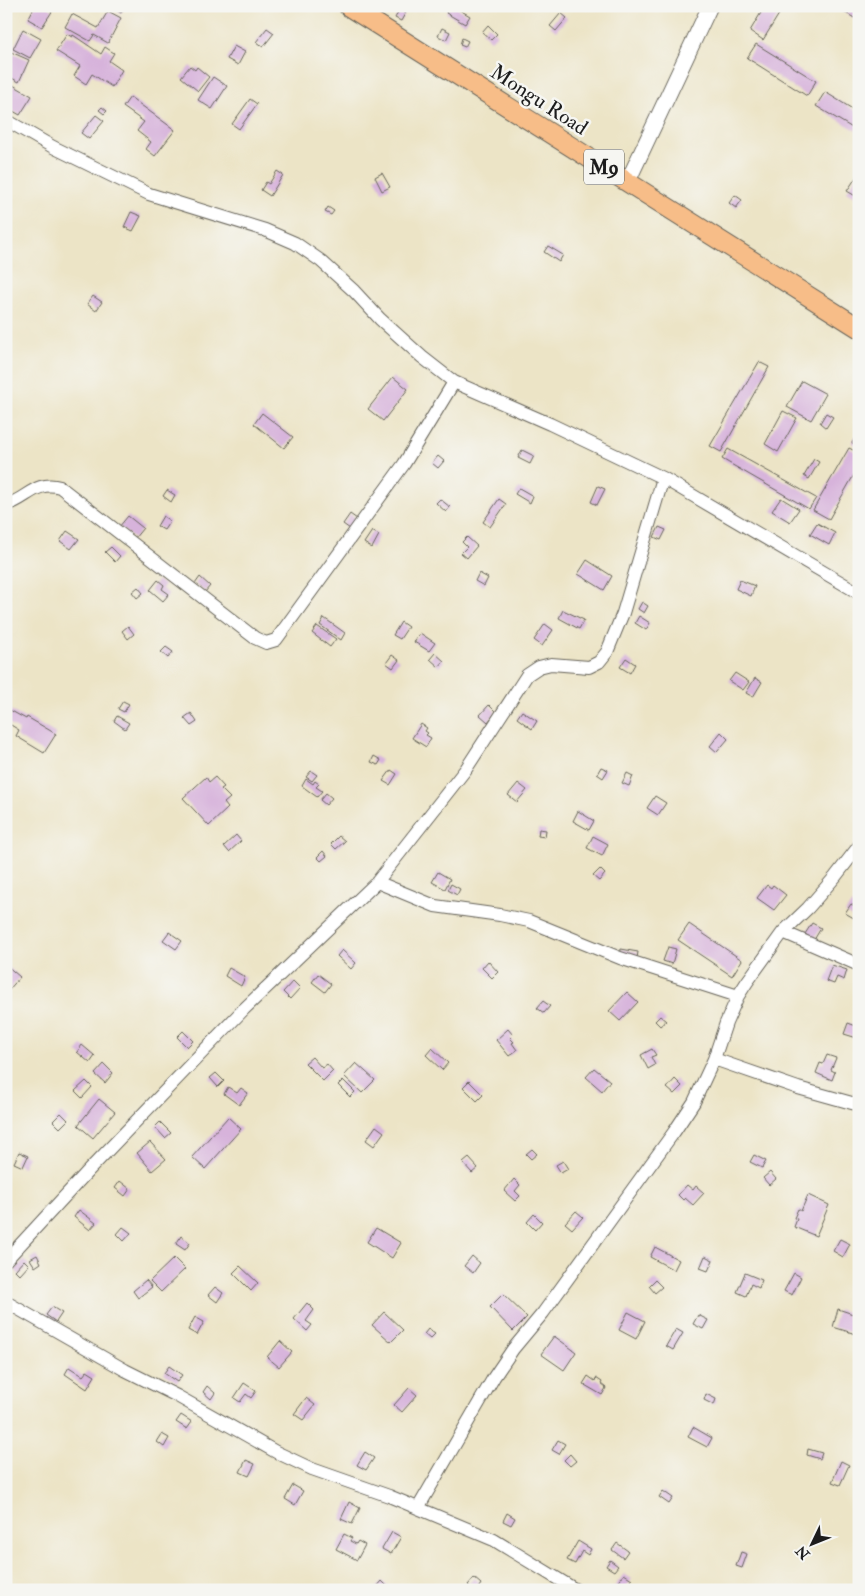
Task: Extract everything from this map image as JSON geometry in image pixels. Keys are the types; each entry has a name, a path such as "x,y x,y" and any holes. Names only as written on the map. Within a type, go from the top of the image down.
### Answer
{"main road":[{"name":"Mongu Road","path":"348,6 859,328"}],"street":[{"path":"628,181 710,6"},
{"path":"6,120 53,147 149,194 264,230 295,243 321,261 394,332 454,382 550,424 663,478 859,593"},
{"path":"6,505 40,486 50,484 60,487 255,638 266,642 276,640 404,464 454,382"},
{"path":"6,1260 89,1170 244,1009 377,882 466,769 527,675 539,667 551,664 589,668 599,662 607,652 622,614 663,478"},
{"path":"418,1508 494,1377 513,1349 543,1313 694,1102 714,1059 738,996 783,932 819,896 859,846"},
{"path":"377,882 434,906 507,916 529,921 620,958 738,996"},
{"path":"783,932 859,965"},
{"path":"714,1059 798,1088 859,1105"},
{"path":"6,1302 125,1370 177,1396 276,1452 312,1469 418,1508 494,1540 576,1590"}],"building":[{"path":"35,6 47,6 53,10 42,27 28,19"},
{"path":"111,6 125,6 121,13"},
{"path":"450,6 459,6 458,9 470,16 465,24 446,13"},
{"path":"765,6 784,6 763,40 750,31"},
{"path":"834,6 859,6 859,14 856,19"},
{"path":"400,9 406,12 401,21 395,18"},
{"path":"108,11 121,18 108,43 94,35 90,41 65,27 72,14 98,28"},
{"path":"561,13 567,18 556,31 550,26"},
{"path":"488,25 497,34 491,40 482,32"},
{"path":"267,28 274,33 263,47 256,42"},
{"path":"442,28 450,32 446,40 438,36"},
{"path":"23,29 41,39 30,58 13,49"},
{"path":"67,34 72,37 73,35 101,54 105,47 114,53 109,61 122,70 112,87 92,74 86,84 74,76 80,66 56,51"},
{"path":"462,38 468,41 465,47 460,45"},
{"path":"756,44 816,81 807,96 747,58"},
{"path":"234,46 245,52 238,65 227,59"},
{"path":"11,52 29,60 19,82 6,75 6,62"},
{"path":"190,66 195,70 197,67 209,77 198,91 181,77"},
{"path":"213,77 227,86 212,109 198,100"},
{"path":"11,84 32,96 20,115 6,107 6,93"},
{"path":"825,92 859,113 859,132 816,106"},
{"path":"130,97 175,130 155,156 146,149 151,142 137,131 144,122 123,107"},
{"path":"250,99 257,104 239,129 232,124"},
{"path":"102,107 107,111 104,114 99,110"},
{"path":"96,115 104,121 89,139 81,133"},
{"path":"277,171 283,175 270,196 261,190 266,182 269,184"},
{"path":"382,173 390,187 382,191 375,177"},
{"path":"859,173 859,198 847,191"},
{"path":"735,195 742,200 736,208 729,203"},
{"path":"328,207 334,211 331,215 325,212"},
{"path":"131,212 141,216 133,231 124,227"},
{"path":"548,246 563,255 559,262 544,252"},
{"path":"93,296 102,302 96,311 87,304"},
{"path":"759,362 769,367 721,452 710,446"},
{"path":"393,377 408,389 383,421 368,409"},
{"path":"802,381 826,394 811,420 787,407"},
{"path":"783,411 797,418 778,452 765,444"},
{"path":"262,413 293,437 284,448 254,424"},
{"path":"826,413 833,417 826,428 820,423"},
{"path":"859,431 859,446 852,443"},
{"path":"849,448 859,453 859,466 829,519 813,510"},
{"path":"728,449 816,498 809,509 722,459"},
{"path":"522,450 534,456 530,464 518,458"},
{"path":"438,456 444,461 438,468 432,463"},
{"path":"814,459 819,462 809,479 804,476"},
{"path":"598,486 605,489 597,505 591,502"},
{"path":"519,488 533,496 530,503 515,494"},
{"path":"167,490 175,495 171,502 163,496"},
{"path":"781,498 799,509 790,522 772,511"},
{"path":"440,499 450,507 446,512 436,503"},
{"path":"499,499 506,504 490,527 483,522"},
{"path":"350,514 357,519 350,529 343,524"},
{"path":"128,516 143,528 134,539 119,527"},
{"path":"163,516 170,521 164,530 157,526"},
{"path":"817,523 835,533 829,545 810,534"},
{"path":"659,527 666,530 661,540 654,537"},
{"path":"67,531 79,539 71,549 60,541"},
{"path":"372,531 379,535 372,548 364,543"},
{"path":"467,537 477,546 467,558 461,553 467,547 462,542"},
{"path":"111,547 120,556 115,562 105,552"},
{"path":"587,560 612,576 604,590 578,574"},
{"path":"479,573 488,578 484,586 475,581"},
{"path":"200,577 210,586 205,592 195,584"},
{"path":"158,580 164,585 162,589 169,594 163,601 150,590"},
{"path":"740,580 755,586 751,596 736,589"},
{"path":"138,587 143,593 137,598 132,592"},
{"path":"642,602 648,606 644,613 638,609"},
{"path":"563,610 584,620 579,629 559,618"},
{"path":"639,616 650,623 646,630 635,623"},
{"path":"324,618 345,633 341,640 320,625"},
{"path":"401,622 408,627 400,639 393,635"},
{"path":"545,624 553,630 542,646 534,640"},
{"path":"128,626 134,634 128,639 122,631"},
{"path":"317,626 336,639 330,647 312,633"},
{"path":"420,633 435,643 429,651 414,642"},
{"path":"166,647 173,652 168,658 161,652"},
{"path":"435,653 444,661 439,667 430,659"},
{"path":"392,655 399,660 393,668 386,663"},
{"path":"626,658 635,664 630,673 620,667"},
{"path":"735,673 749,682 743,690 729,681"},
{"path":"755,678 762,682 753,697 746,693"},
{"path":"123,701 129,704 124,712 118,709"},
{"path":"489,705 496,712 488,722 480,715"},
{"path":"6,708 26,719 27,717 56,734 44,753 16,736 19,730 6,722"},
{"path":"522,711 537,721 532,729 517,718"},
{"path":"191,713 197,722 191,726 184,718"},
{"path":"117,716 129,723 125,729 114,721"},
{"path":"421,724 427,728 425,731 428,733 426,735 431,738 426,747 412,738"},
{"path":"721,732 728,739 717,752 710,746"},
{"path":"374,756 381,760 378,765 371,762"},
{"path":"601,767 608,770 603,778 597,774"},
{"path":"391,770 397,774 390,785 383,781"},
{"path":"311,771 317,775 312,781 306,777"},
{"path":"627,773 633,776 629,786 622,783"},
{"path":"206,777 209,782 215,777 224,787 221,789 230,798 224,803 228,808 209,826 183,798"},
{"path":"306,779 313,784 315,781 319,784 316,787 322,791 317,797 302,786"},
{"path":"518,783 527,790 517,802 508,795"},
{"path":"326,793 332,798 326,805 320,800"},
{"path":"655,796 666,803 658,815 647,808"},
{"path":"578,811 594,821 589,830 573,821"},
{"path":"539,829 546,830 545,837 538,836"},
{"path":"236,835 241,841 229,852 224,846"},
{"path":"339,836 345,841 336,849 331,844"},
{"path":"593,836 608,844 602,856 587,848"},
{"path":"323,851 327,856 321,861 317,857"},
{"path":"600,869 605,874 599,881 593,876"},
{"path":"438,872 450,879 445,889 432,882"},
{"path":"451,884 460,889 457,895 448,890"},
{"path":"767,885 771,888 773,885 786,895 774,910 757,898"},
{"path":"851,904 859,909 859,921 845,913"},
{"path":"812,923 821,928 814,940 805,934"},
{"path":"689,924 742,960 732,976 678,940"},
{"path":"169,932 182,941 176,949 163,940"},
{"path":"668,947 676,949 672,964 663,961"},
{"path":"621,949 638,952 637,958 620,956"},
{"path":"342,950 356,963 351,969 337,956"},
{"path":"488,961 498,972 492,978 482,968"},
{"path":"6,965 20,977 8,991 6,989"},
{"path":"832,965 847,970 844,980 837,977 834,984 826,981"},
{"path":"229,968 245,977 241,986 225,976"},
{"path":"318,974 331,984 325,992 312,982"},
{"path":"293,981 300,988 290,999 283,992"},
{"path":"627,992 638,1002 620,1021 609,1011"},
{"path":"543,1001 550,1006 544,1013 537,1008"},
{"path":"660,1016 666,1021 660,1026 655,1021"},
{"path":"848,1023 859,1027 857,1038 844,1034"},
{"path":"508,1029 513,1035 510,1038 517,1050 509,1056 496,1040"},
{"path":"183,1031 193,1041 187,1047 177,1037"},
{"path":"82,1045 95,1056 90,1063 77,1052"},
{"path":"432,1048 448,1063 442,1070 426,1055"},
{"path":"652,1049 656,1055 651,1057 655,1065 648,1069 641,1055"},
{"path":"827,1055 836,1058 831,1070 835,1072 832,1080 816,1073 820,1063 823,1064"},
{"path":"312,1057 322,1068 327,1064 333,1071 323,1081 305,1063"},
{"path":"356,1063 375,1080 362,1093 344,1076"},
{"path":"104,1064 113,1073 105,1083 95,1074"},
{"path":"594,1068 610,1081 602,1091 586,1077"},
{"path":"216,1073 224,1081 218,1087 210,1078"},
{"path":"675,1079 682,1086 674,1094 667,1088"},
{"path":"343,1080 355,1092 350,1097 338,1085"},
{"path":"86,1081 92,1087 82,1098 75,1091"},
{"path":"469,1081 483,1095 477,1101 463,1087"},
{"path":"228,1087 237,1093 241,1088 248,1093 239,1105 224,1094"},
{"path":"99,1099 115,1112 93,1138 78,1125"},
{"path":"61,1113 68,1120 60,1128 53,1121"},
{"path":"228,1117 241,1129 205,1169 192,1157"},
{"path":"160,1122 171,1133 165,1138 155,1127"},
{"path":"376,1126 384,1132 374,1146 366,1140"},
{"path":"150,1142 166,1159 152,1171 137,1153"},
{"path":"532,1149 537,1154 531,1159 526,1154"},
{"path":"19,1152 28,1156 23,1167 14,1163"},
{"path":"754,1155 766,1161 762,1168 750,1162"},
{"path":"469,1158 478,1168 472,1173 463,1163"},
{"path":"563,1161 568,1169 561,1173 556,1165"},
{"path":"770,1172 776,1179 769,1185 763,1178"},
{"path":"514,1179 520,1185 515,1191 520,1196 515,1201 504,1191"},
{"path":"120,1181 130,1189 125,1196 115,1188"},
{"path":"687,1185 693,1190 696,1186 704,1193 693,1205 678,1195"},
{"path":"808,1195 829,1205 816,1236 794,1227 797,1219 794,1218 798,1209 801,1211"},
{"path":"79,1210 96,1223 90,1230 74,1217"},
{"path":"576,1211 583,1217 572,1229 565,1223"},
{"path":"534,1214 542,1222 535,1230 527,1222"},
{"path":"123,1227 131,1233 124,1241 117,1234"},
{"path":"376,1228 401,1243 392,1258 367,1242"},
{"path":"181,1236 190,1243 185,1250 176,1244"},
{"path":"840,1239 850,1244 843,1257 833,1251"},
{"path":"655,1247 679,1260 674,1270 650,1257"},
{"path":"37,1255 41,1263 35,1267 30,1259"},
{"path":"472,1256 480,1263 473,1273 464,1266"},
{"path":"705,1256 713,1260 708,1271 700,1268"},
{"path":"174,1258 185,1269 161,1292 150,1281"},
{"path":"24,1260 29,1265 20,1275 15,1270"},
{"path":"240,1266 258,1283 251,1291 233,1273"},
{"path":"745,1273 762,1280 759,1288 751,1284 746,1296 737,1292"},
{"path":"794,1273 801,1277 792,1295 784,1291"},
{"path":"146,1280 152,1287 138,1298 133,1291"},
{"path":"655,1280 662,1287 655,1293 649,1286"},
{"path":"215,1287 223,1293 217,1302 208,1295"},
{"path":"503,1294 527,1317 513,1331 490,1307"},
{"path":"307,1303 314,1310 306,1321 312,1325 307,1331 294,1319"},
{"path":"52,1307 62,1313 56,1322 46,1315"},
{"path":"838,1309 859,1316 859,1335 833,1327"},
{"path":"384,1312 403,1330 391,1342 372,1325"},
{"path":"628,1312 645,1321 636,1339 619,1330"},
{"path":"698,1315 708,1320 703,1329 693,1324"},
{"path":"195,1317 204,1322 197,1335 188,1330"},
{"path":"428,1329 435,1334 430,1339 424,1334"},
{"path":"676,1329 683,1333 673,1350 666,1346"},
{"path":"554,1336 576,1352 564,1370 541,1354"},
{"path":"280,1341 292,1352 279,1367 267,1357"},
{"path":"169,1366 182,1375 177,1382 164,1373"},
{"path":"69,1367 83,1376 87,1371 95,1376 87,1389 65,1374"},
{"path":"588,1376 595,1381 596,1378 602,1382 601,1384 606,1388 602,1395 583,1384"},
{"path":"244,1383 256,1391 251,1398 246,1394 240,1402 234,1398"},
{"path":"207,1386 215,1393 211,1399 203,1392"},
{"path":"409,1388 417,1395 402,1412 394,1405"},
{"path":"706,1394 716,1399 714,1405 704,1400"},
{"path":"306,1398 315,1405 303,1420 294,1414"},
{"path":"181,1415 192,1422 187,1429 176,1422"},
{"path":"693,1427 712,1438 707,1447 688,1437"},
{"path":"162,1434 169,1438 164,1447 157,1442"},
{"path":"558,1440 565,1444 559,1454 552,1450"},
{"path":"808,1449 822,1453 820,1459 807,1455"},
{"path":"365,1452 374,1458 366,1470 357,1465"},
{"path":"570,1454 576,1461 570,1466 564,1460"},
{"path":"246,1460 255,1464 249,1476 240,1472"},
{"path":"841,1461 849,1465 840,1485 832,1482"},
{"path":"293,1485 303,1491 295,1505 285,1499"},
{"path":"663,1491 673,1498 669,1504 659,1497"},
{"path":"349,1502 360,1508 352,1524 341,1519"},
{"path":"507,1513 515,1518 511,1525 503,1521"},
{"path":"392,1532 401,1537 391,1554 382,1549"},
{"path":"344,1534 352,1538 350,1541 356,1544 358,1541 365,1545 357,1560 336,1549"},
{"path":"578,1541 591,1549 588,1555 582,1551 575,1564 567,1560"},
{"path":"617,1543 628,1551 623,1558 612,1550"},
{"path":"741,1552 747,1554 742,1568 736,1566"},
{"path":"610,1560 618,1566 614,1571 606,1566"},
{"path":"624,1574 632,1579 624,1590 612,1590"},
{"path":"474,1578 481,1584 477,1590 473,1590 468,1585"},
{"path":"382,1581 391,1590 378,1590 376,1588"}]}
